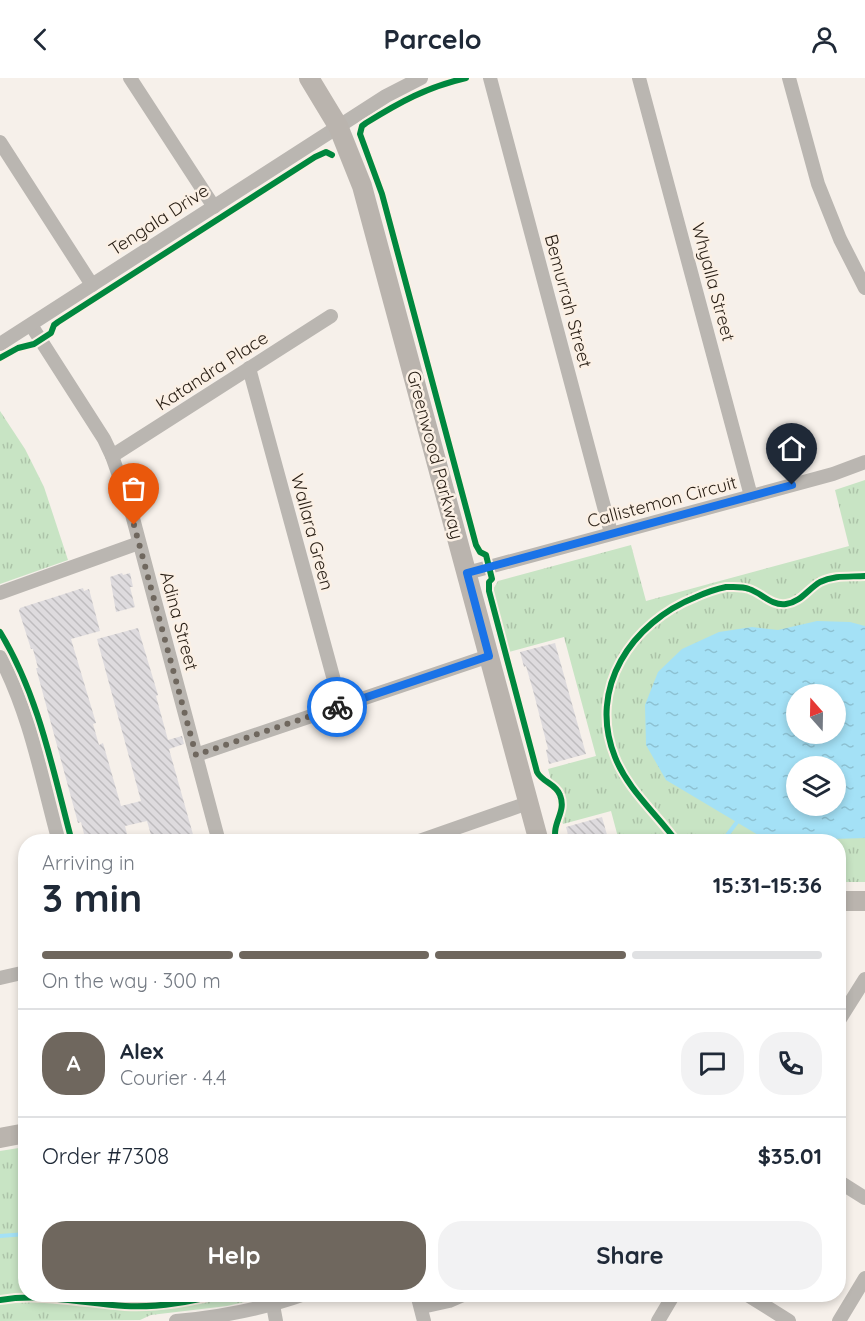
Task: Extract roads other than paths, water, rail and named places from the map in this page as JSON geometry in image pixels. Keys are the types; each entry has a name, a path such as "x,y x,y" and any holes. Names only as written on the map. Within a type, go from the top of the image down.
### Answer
{"street":[{"path":"130,78 214,207"},
{"name":"Greenwood Parkway","path":"309,78 338,126 362,186 537,834"},
{"path":"338,126 386,96 421,78"},
{"name":"Bemurrah Street","path":"489,78 611,534"},
{"name":"Whyalla Street","path":"639,78 752,496"},
{"path":"789,78 818,183 840,238 860,266 865,288"},
{"name":"Tengala Drive","path":"0,344 338,126"},
{"path":"0,142 92,285"},
{"name":"Katandra Place","path":"112,456 331,316"},
{"name":"Adina Street","path":"31,325 89,415 112,456 130,507 217,834"},
{"name":"Wallara Green","path":"249,368 341,706"},
{"name":"Callistemon Circuit","path":"467,573 833,474 865,462"},
{"path":"0,593 139,543"},
{"path":"196,755 489,656"},
{"path":"0,657 19,698 57,834"},
{"path":"439,834 528,803"},
{"path":"846,901 865,901"},
{"path":"0,978 18,974"},
{"path":"846,1009 865,979"},
{"path":"0,1138 18,1135"},
{"path":"846,1186 865,1198"},
{"path":"839,1321 865,1278"},
{"path":"176,1321 226,1315 282,1302"},
{"path":"421,1308 445,1302"},
{"path":"658,1321 669,1302"},
{"path":"759,1302 789,1321"},
{"path":"273,1305 276,1321"}],"water":[{"path":"817,621 850,622 865,626 865,838 846,839 846,834 756,834 666,780 646,745 645,705 658,672 682,649 719,632 752,627 778,630"}],"waterway":[{"path":"728,834 740,818"},
{"path":"0,1236 18,1235"}]}
